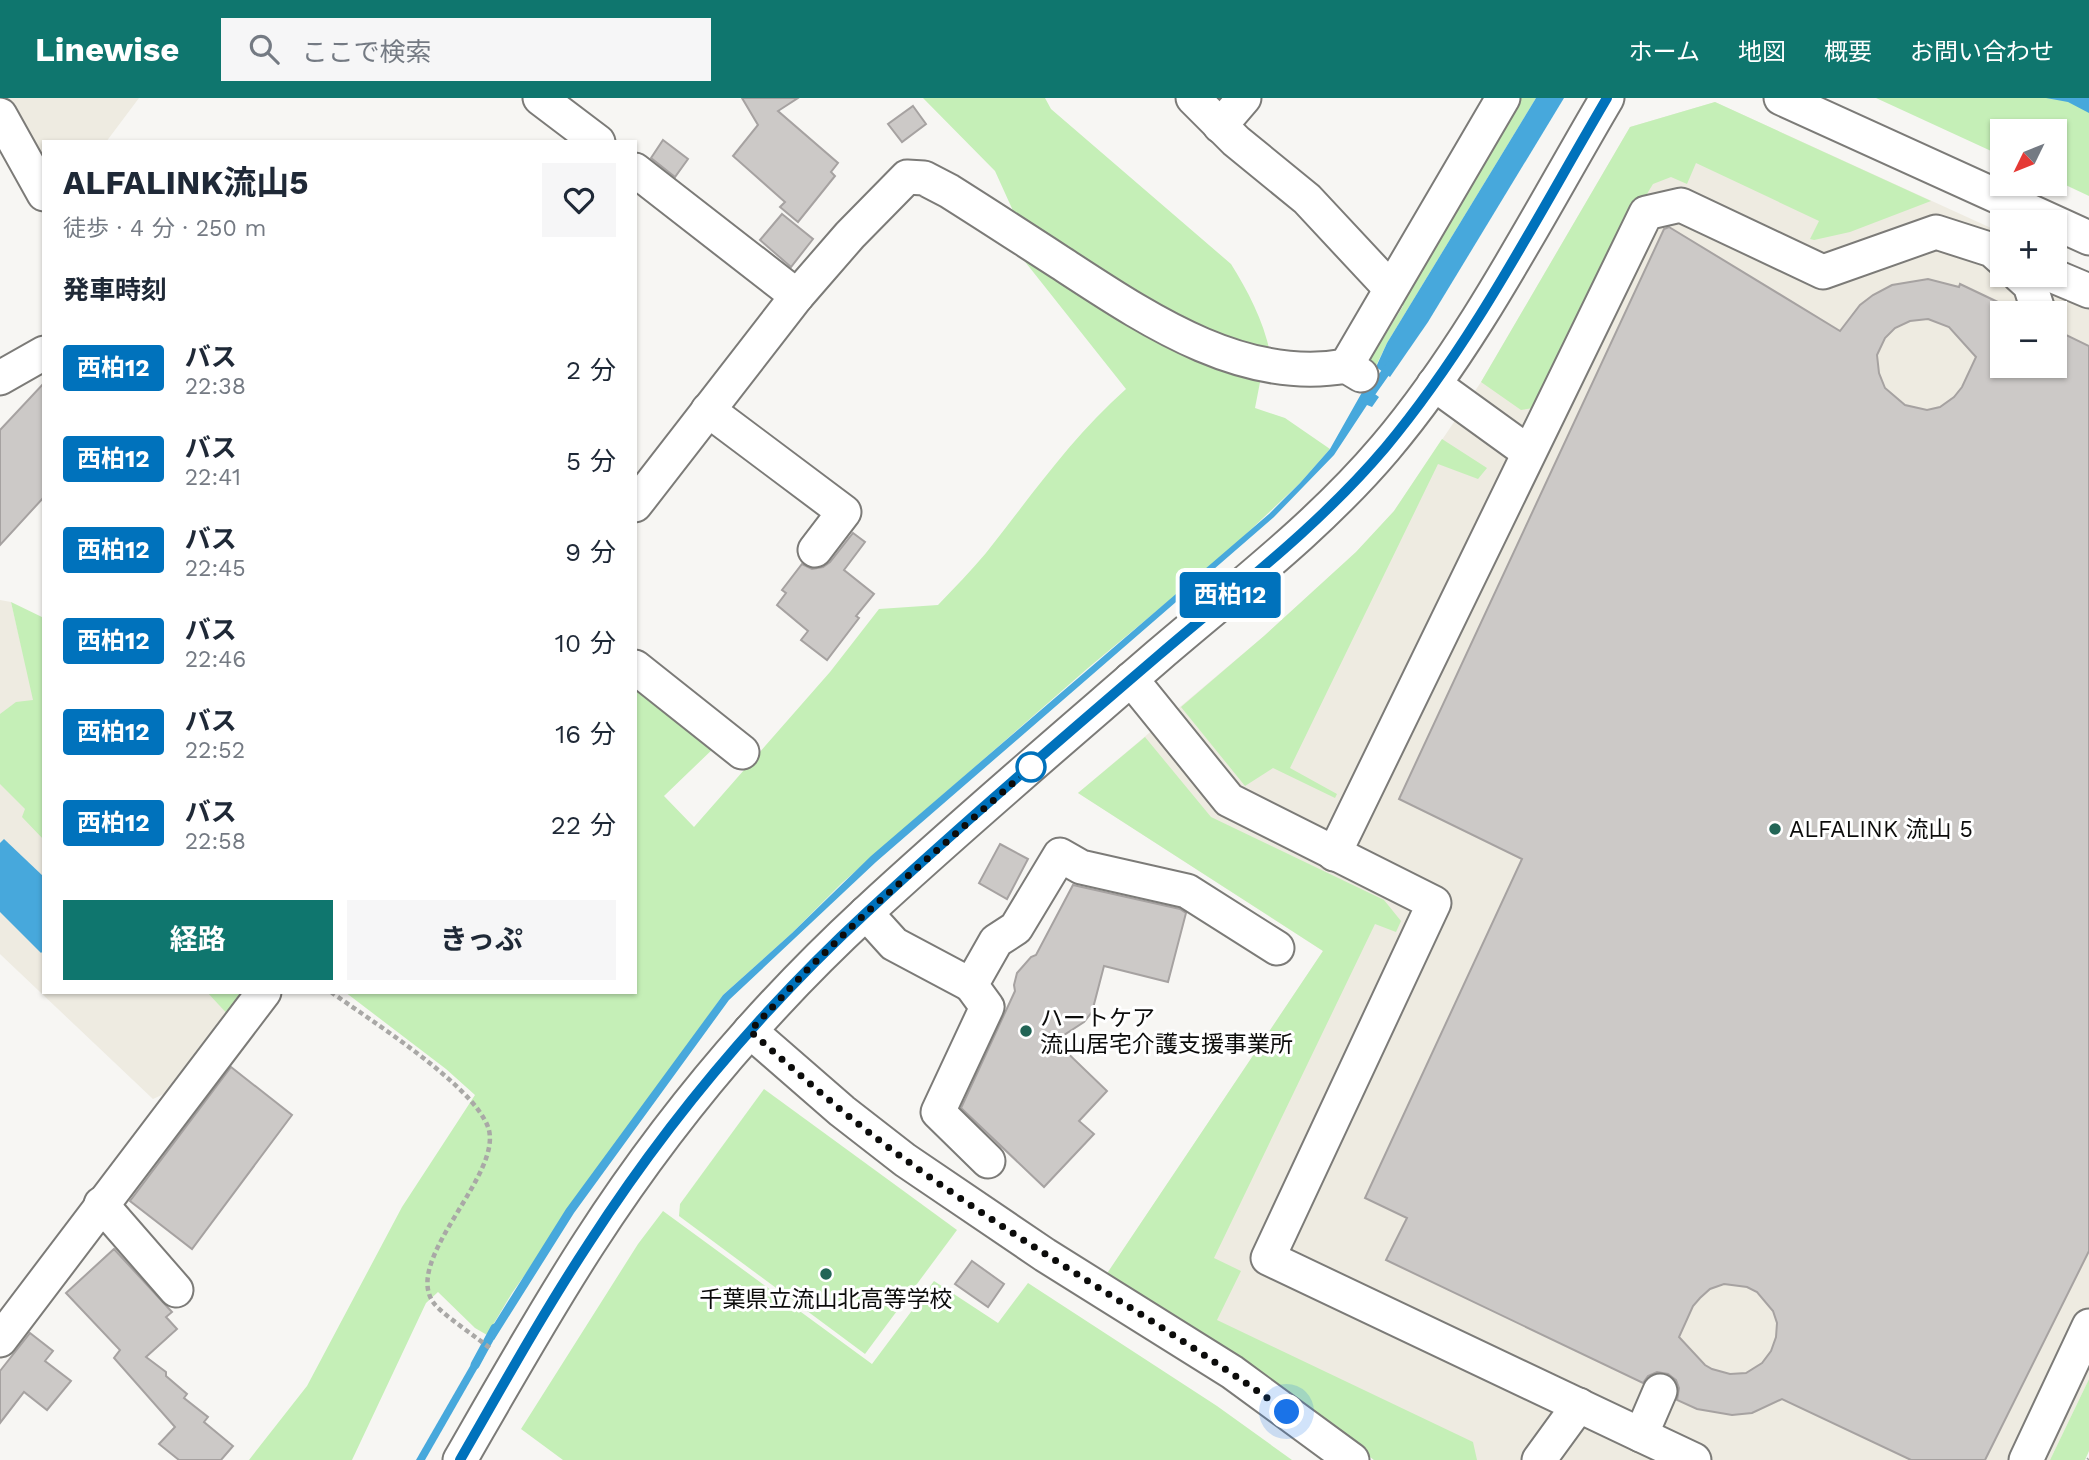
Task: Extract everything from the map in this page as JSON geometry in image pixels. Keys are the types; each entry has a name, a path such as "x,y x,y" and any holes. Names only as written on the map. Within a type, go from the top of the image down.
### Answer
{"street":[{"path":"540,98 595,140"},
{"path":"1193,98 1220,126 1307,199 1390,288"},
{"path":"1220,126 1244,98"},
{"path":"637,502 797,296 850,235 907,177 924,178 949,191 1150,320 1200,344 1267,365 1353,370 1390,288 1503,98"},
{"path":"460,1460 590,1241 665,1135 750,1031 866,913 1131,679 1269,562 1331,506 1384,449 1468,335 1607,98"},
{"path":"1781,98 2089,237"},
{"path":"0,115 42,190"},
{"path":"637,172 797,296"},
{"path":"1334,854 1646,213 1681,205 1823,272 1936,232 1990,251"},
{"path":"2067,282 2089,291"},
{"path":"0,378 42,354"},
{"path":"1434,384 1528,452"},
{"path":"708,410 844,512 815,550"},
{"path":"637,669 742,752"},
{"path":"1131,679 1229,800 1434,903 1268,1258 1694,1460"},
{"path":"971,985 996,941 1016,928 1060,855 1081,867 1187,891 1277,948"},
{"path":"866,913 894,944 971,985 987,1007 938,1112 988,1161"},
{"path":"0,1340 262,994"},
{"path":"750,1031 842,1111 905,1160 1045,1255 1232,1372 1352,1460"},
{"path":"102,1204 176,1290"},
{"path":"2026,1460 2089,1326"},
{"path":"1641,1435 1660,1391"},
{"path":"1547,1457 1579,1405"}],"path":[{"path":"334,994 443,1074 473,1102 488,1128 489,1146 464,1202 429,1265 426,1288 433,1304 496,1353"}],"shaded area":[{"path":"6,98 139,98 108,140 42,140 42,159"},
{"name":"ALFALINK 流山 5","path":"1715,102 1990,228 1990,287 2067,287 2067,263 2089,273 2089,1379 2050,1460 1374,1460 1308,1408 1104,1278 1323,951 1078,793 1264,636 1356,552 1394,511 1481,382 1630,127"},
{"path":"0,600 11,602 42,734 42,994 0,954"},
{"path":"42,994 250,994 175,1089 153,1099"}],"green space":[{"path":"923,98 1045,98 1051,109 1231,264 1254,306 1270,352 1190,329 1024,235 995,171"},
{"path":"1518,98 1536,98 1387,343 1374,370 1366,366 1403,306 1399,302"},
{"path":"1876,98 2089,98 2089,196 2067,186 2067,119 1990,119 1990,150"},
{"path":"1715,102 1931,201 1850,232 1814,240 1810,239 1819,221 1696,163 1687,184 1671,177 1653,184 1620,238 1533,408 1521,410 1481,382 1630,127"},
{"path":"1007,239 1262,372 1255,408 1285,418 1330,449 1300,483 1225,554 1088,668 842,883 792,933 723,995 512,1293 487,1335 475,1328 438,1292 426,1303 352,1460 249,1460 307,1386 402,1207 475,1095 446,1069 348,994 637,994 637,676 717,745 664,796 694,827 830,672 879,609 938,605 986,553 1069,448 1126,389"},
{"path":"1442,439 1487,468 1478,479 1438,464 1290,768 1337,794 1335,798 1273,768 1245,786 1181,707 1356,552 1394,511"},
{"path":"11,602 42,617 42,838 22,817 25,809 0,784 0,714 16,702 33,700"},
{"path":"1145,737 1211,817 1384,900 1401,921 1396,932 1375,924 1214,1258 1241,1271 1217,1320 1473,1442 1477,1460 1374,1460 1308,1408 1104,1278 1323,951 1078,793"},
{"path":"209,994 250,994 231,1018"},
{"path":"764,1089 957,1230 865,1354 679,1216 680,1204"},
{"name":"千葉県立流山北高等学校","path":"663,1211 872,1364 934,1281 998,1323 1028,1283 1217,1406 1292,1460 563,1460 521,1429 638,1244"},
{"path":"2089,1379 2089,1451 2085,1460 2050,1460"}],"water":[{"path":"1536,98 1564,98 1428,322 1390,377 1376,367 1387,343"},
{"path":"2046,98 2089,98 2089,113 2068,102"},
{"path":"1365,387 1379,397 1372,407 1367,405 1334,455 1274,517 876,862 729,1000 574,1213 494,1340 487,1335 566,1209 723,995 871,856 1269,514 1330,449"},
{"path":"4,839 42,875 41,953 0,912 0,843"},
{"path":"477,1354 484,1357 425,1460 416,1460"}],"building":[{"path":"742,98 798,98 778,111 838,163 831,172 835,176 798,222 780,207 785,202 733,156 758,125"},
{"path":"913,106 926,124 902,142 888,124"},
{"path":"663,140 688,159 675,177 651,158"},
{"path":"782,214 813,239 791,267 760,240"},
{"name":"ALFALINK 流山 5","path":"1669,227 1840,331 1860,305 1892,285 1928,279 1959,287 1960,284 1996,301 1990,301 1990,378 2067,378 2067,335 2089,346 2089,1251 1985,1460 1911,1460 1782,1399 1752,1413 1732,1415 1697,1409 1677,1400 1679,1388 1676,1380 1668,1374 1657,1372 1648,1376 1643,1383 1386,1260 1407,1218 1365,1198 1522,859 1399,799 1664,229","holes":["1928,319 1949,327 1976,357 1962,387 1940,407 1927,410 1905,405 1885,388 1879,373 1877,355 1885,338 1895,328 1910,321","1724,1284 1747,1287 1757,1292 1773,1311 1777,1323 1771,1351 1762,1363 1746,1373 1730,1374 1712,1369 1679,1337 1693,1306 1710,1289"]},
{"path":"42,385 42,499 0,545 0,430"},
{"path":"853,533 865,542 844,570 874,594 827,660 801,640 808,631 777,605 786,593 782,590 802,564 812,569 823,567"},
{"path":"1000,844 1028,859 1007,899 979,883"},
{"name":"ハートケア 流山居宅介護支援事業所","path":"1073,885 1180,909 1186,913 1168,982 1104,966 1092,1012 1084,1022 1055,1041 1107,1091 1079,1121 1094,1134 1044,1187 961,1108 1015,991 1017,973 1036,955"},
{"path":"231,1067 292,1115 192,1249 130,1201"},
{"path":"114,1249 172,1312 166,1317 177,1329 146,1357 166,1372 166,1376 187,1394 184,1398 208,1417 204,1422 233,1446 221,1460 179,1460 159,1444 175,1427 114,1358 120,1350 66,1293"},
{"path":"972,1261 1004,1284 988,1307 955,1284"},
{"path":"30,1333 53,1351 45,1361 71,1381 47,1410 24,1392 0,1423 0,1371"}],"waterway":[{"path":"1366,400 1390,366"},
{"path":"475,1365 495,1328"}],"bus line":[{"name":"西柏12","path":"460,1460 590,1241 665,1135 750,1031 866,913 1159,655 1269,562 1331,506 1384,449 1415,411 1468,335 1607,98"}],"place":[{"name":"ALFALINK 流山 5","path":"1775,829"},
{"name":"ハートケア 流山居宅介護支援事業所","path":"1026,1031"},
{"name":"千葉県立流山北高等学校","path":"826,1274"}],"route":[{"path":"1031,767 866,913 750,1031 842,1111 905,1160 1045,1255 1232,1372 1287,1412"}]}
